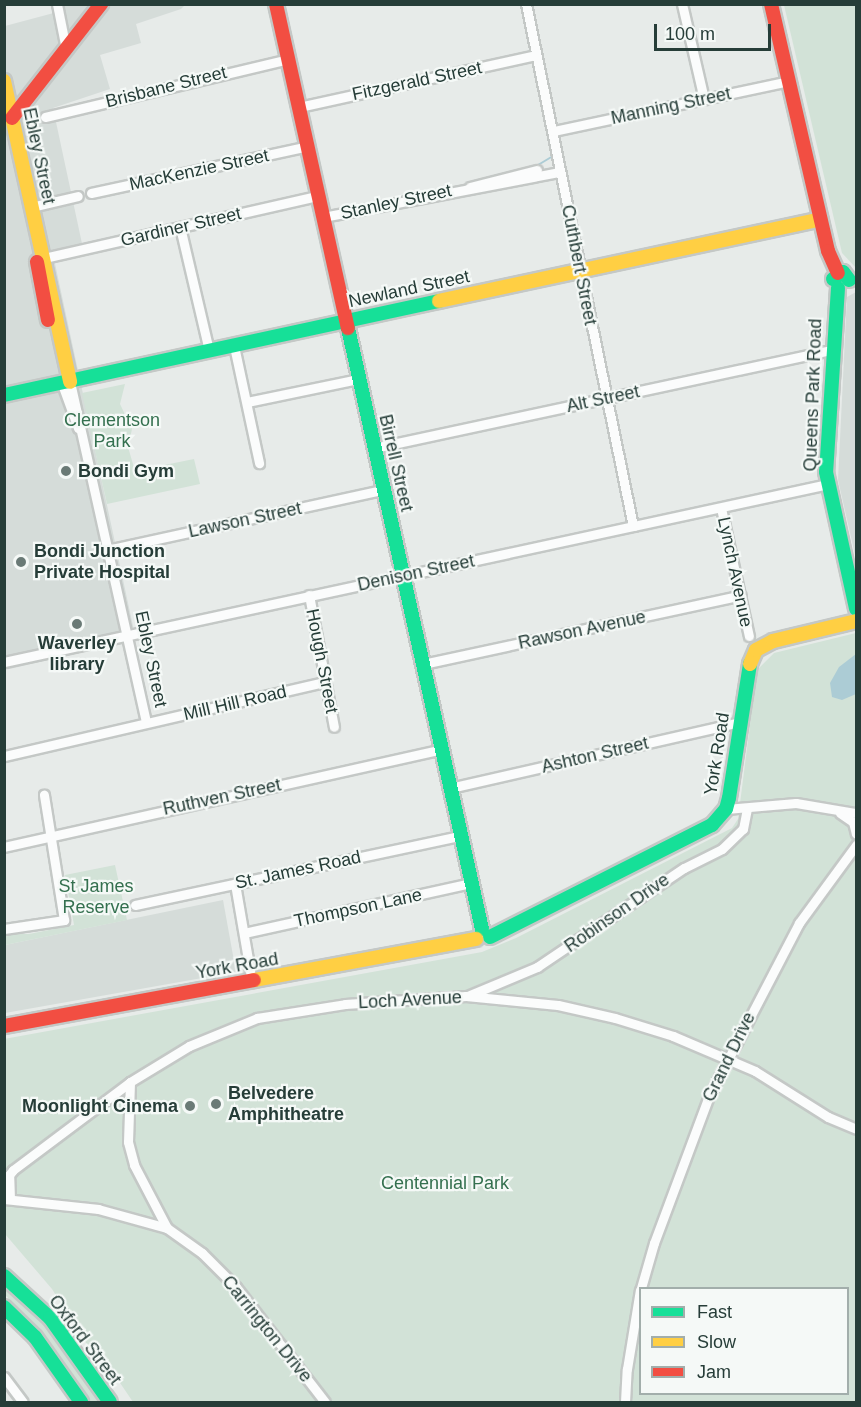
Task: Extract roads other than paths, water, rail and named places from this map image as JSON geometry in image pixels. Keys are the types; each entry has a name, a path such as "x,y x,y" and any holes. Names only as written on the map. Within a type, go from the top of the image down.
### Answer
{"main road":[{"path":"8,120 101,4"},
{"name":"Birrell Street","path":"276,4 483,935"},
{"name":"Queens Park Road","path":"771,4 820,219 845,280 832,350 828,484 856,609"},
{"name":"Ebley Street","path":"4,81 8,120 44,258 66,383"},
{"name":"Newland Street","path":"4,395 820,219"},
{"name":"Ebley Street","path":"38,239 39,280 66,383"},
{"name":"York Road","path":"4,1026 252,982 483,935 697,836 726,809 741,722 746,674 756,650 773,640 856,621"},
{"name":"Oxford Street","path":"4,1274 50,1318 110,1402"},
{"path":"4,1307 34,1337 81,1402"}],"street":[{"path":"57,4 66,49"},
{"name":"Cuthbert Street","path":"526,4 535,55 554,131 560,172 633,526"},
{"path":"682,4 704,99"},
{"name":"Fitzgerald Street","path":"299,107 535,55"},
{"name":"Brisbane Street","path":"45,117 288,59"},
{"name":"Manning Street","path":"554,131 789,81"},
{"name":"MacKenzie Street","path":"91,193 308,146"},
{"name":"Stanley Street","path":"323,217 470,187 537,170"},
{"name":"Stanley Street","path":"470,187 482,188 560,172"},
{"path":"31,207 78,196"},
{"name":"Gardiner Street","path":"44,258 318,196"},
{"path":"180,227 209,351"},
{"path":"234,346 260,463"},
{"name":"Alt Street","path":"374,448 832,350"},
{"path":"247,402 358,379"},
{"name":"Ebley Street","path":"66,383 128,635 146,723"},
{"name":"Denison Street","path":"4,662 828,484"},
{"name":"Lawson Street","path":"107,550 383,490"},
{"name":"Lynch Avenue","path":"721,508 749,636"},
{"name":"Hough Street","path":"309,595 334,727"},
{"name":"Rawson Avenue","path":"423,664 741,595"},
{"name":"Mill Hill Road","path":"4,756 325,682"},
{"name":"Ashton Street","path":"450,788 741,722"},
{"name":"Ruthven Street","path":"4,847 441,749"},
{"path":"4,929 64,920 44,795"},
{"path":"726,809 780,803 856,813"},
{"name":"Robinson Drive","path":"466,996 537,967 684,868 722,849 743,829 747,808"},
{"path":"826,808 853,822 856,834"},
{"name":"St. James Road","path":"135,905 460,836"},
{"name":"Grand Drive","path":"642,1287 669,1201 728,1058 799,923 856,845"},
{"name":"Thompson Lane","path":"244,933 472,883"},
{"path":"235,884 252,982"},
{"name":"Loch Avenue","path":"7,1199 9,1175 13,1170 130,1082 217,1032 257,1018 308,1007 466,996 558,1005 615,1018 728,1058 856,1129"},
{"path":"130,1082 128,1142 134,1165 167,1228"},
{"name":"Carrington Drive","path":"7,1199 98,1209 167,1228 202,1253 236,1287 325,1402"},
{"name":"Grand Drive","path":"625,1402 627,1369 639,1300"},
{"path":"4,1377 23,1402"}],"water":[{"path":"856,654 856,694 842,700 832,697 830,683 839,667"}],"waterway":[{"path":"538,165 553,156"}],"place":[{"name":"Bondi Gym","path":"66,471"},
{"name":"Bondi Junction Private Hospital","path":"21,562"},
{"name":"Waverley library","path":"77,624"},
{"name":"Belvedere Amphitheatre","path":"216,1104"},
{"name":"Moonlight Cinema","path":"190,1106"}],"park label":[{"name":"Clementson Park","path":"112,431"},
{"name":"St James Reserve","path":"96,897"},
{"name":"Centennial Park","path":"445,1183"}]}
